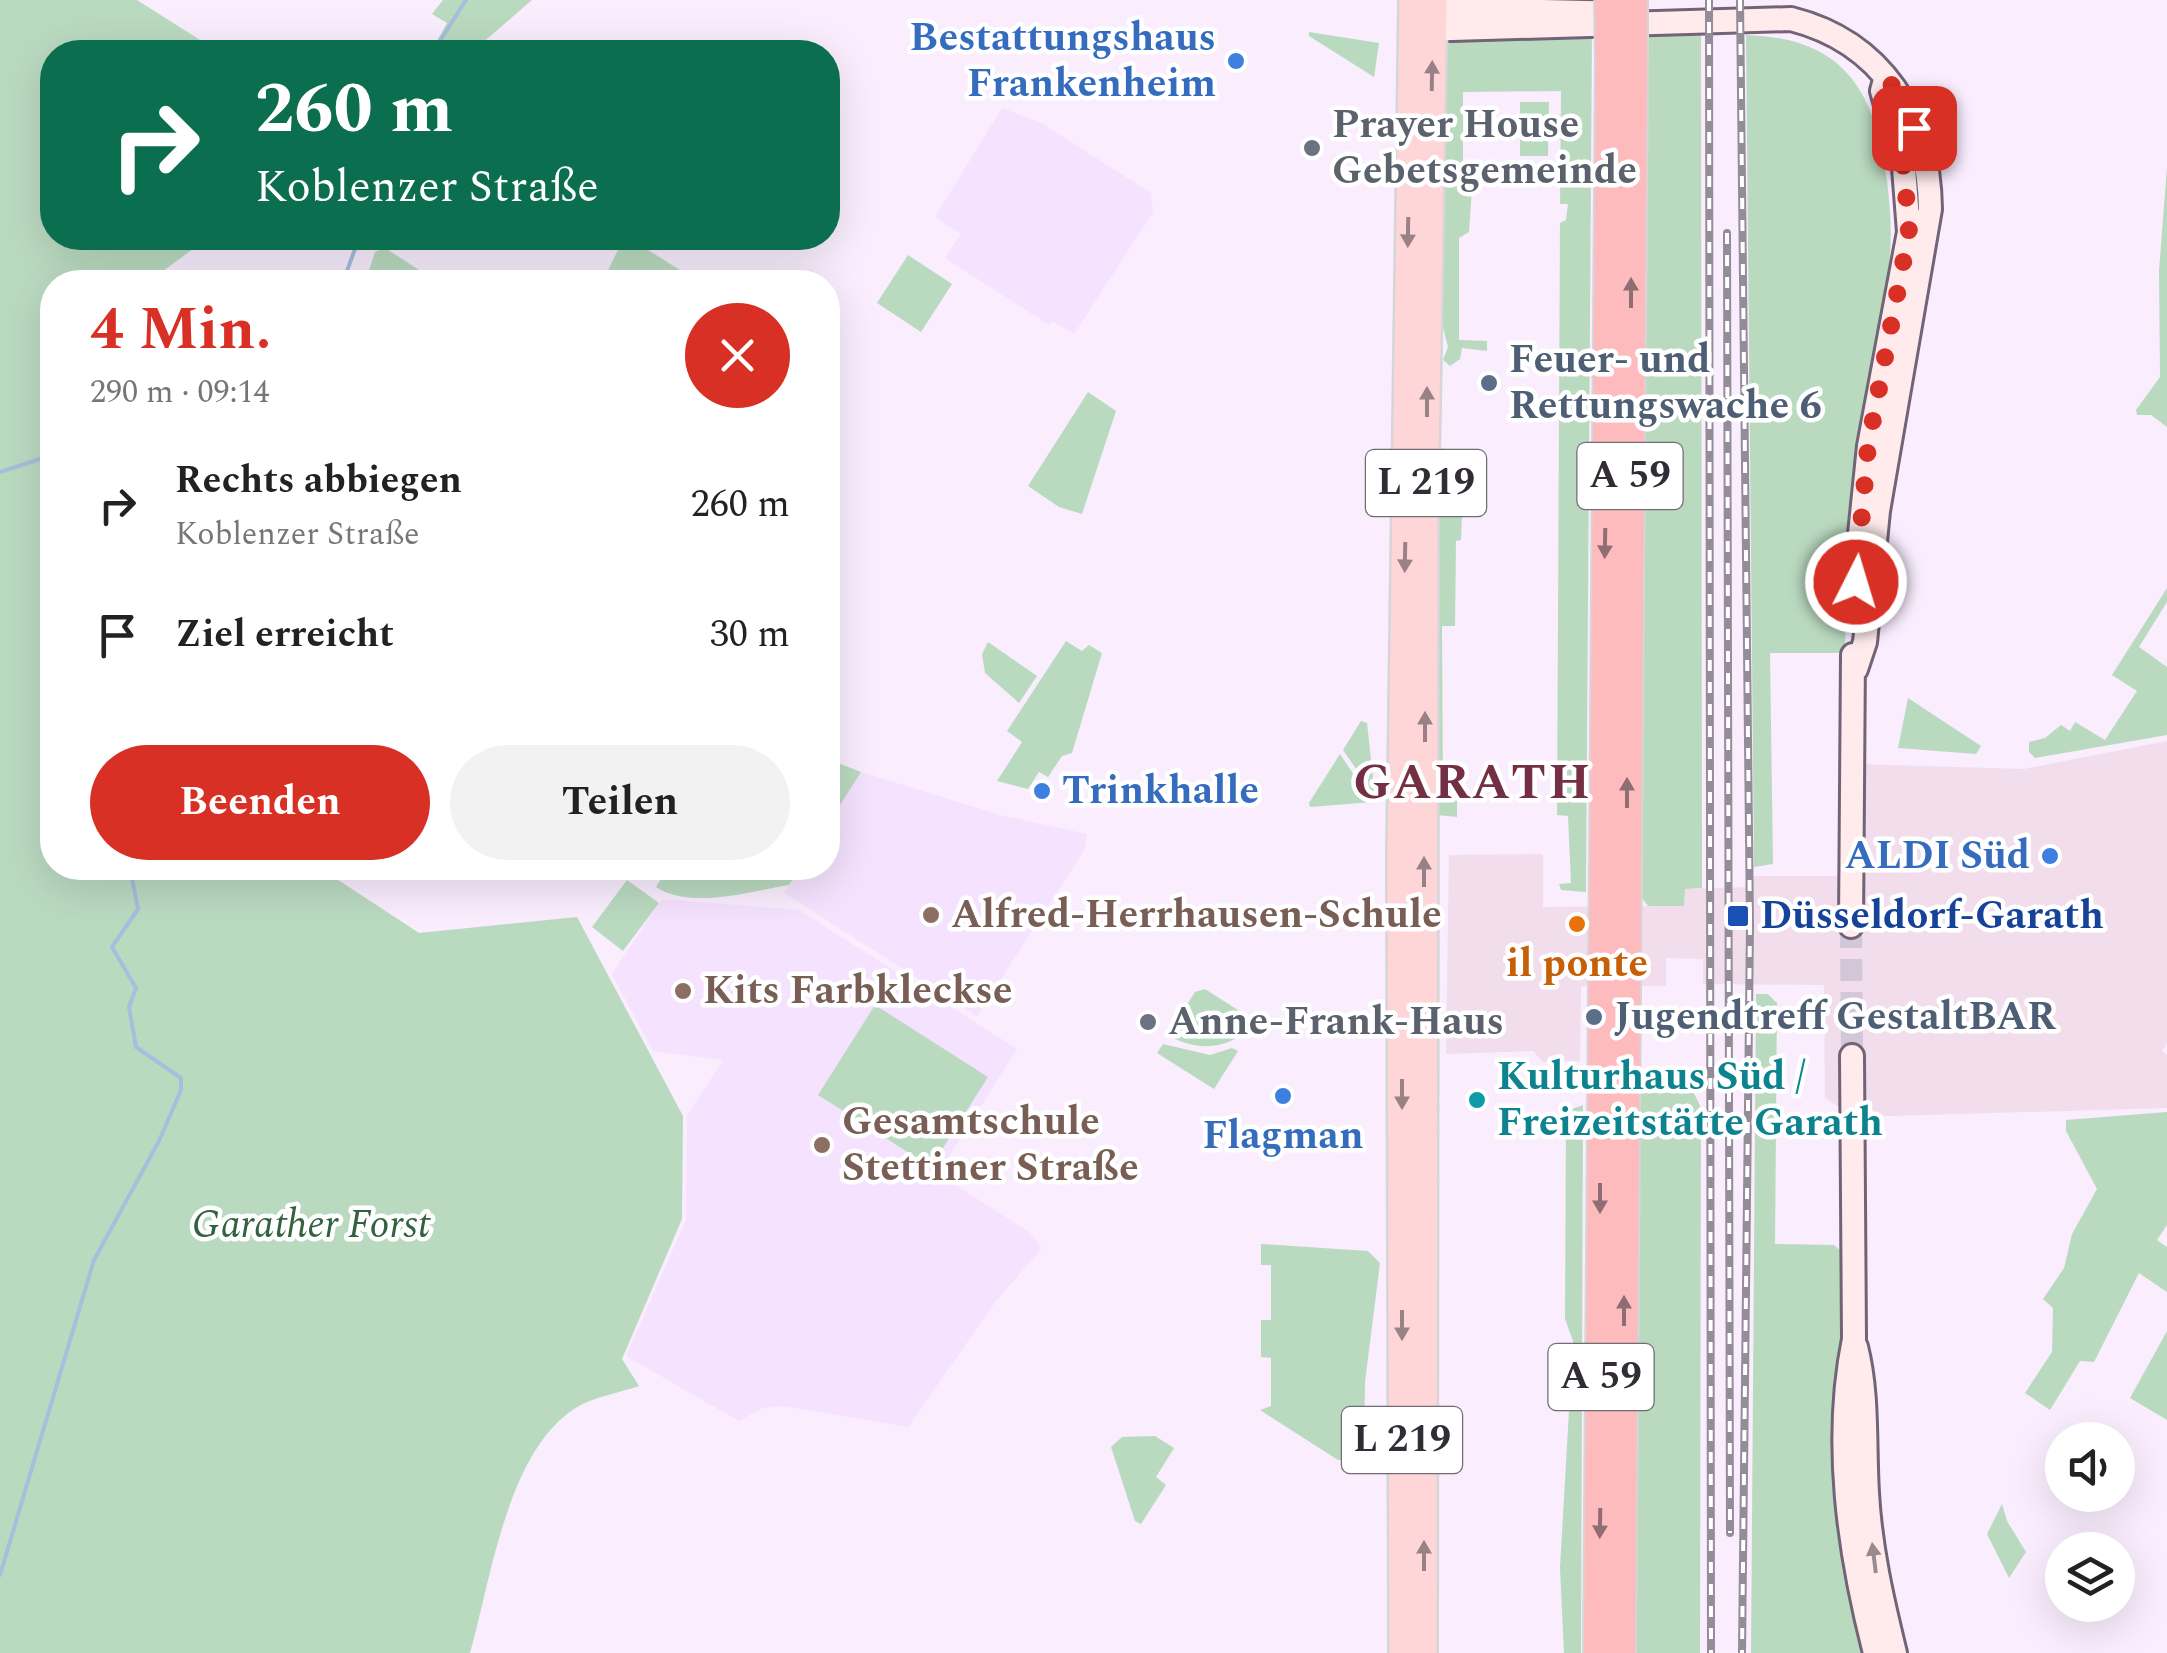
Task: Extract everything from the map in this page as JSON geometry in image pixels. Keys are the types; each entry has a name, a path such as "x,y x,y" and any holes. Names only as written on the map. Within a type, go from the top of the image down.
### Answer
{"highway":[{"name":"A 59","path":"1598,1653 1616,890 1621,61 1610,0"},
{"name":"A 59","path":"1621,61 1634,0"},
{"name":"A 59","path":"1613,1100 1621,1653"}],"main road":[{"path":"1423,13 1482,5 1634,13 1669,19 1791,18 1819,26 1854,46 1902,93 1928,178 1930,210 1878,511 1865,642 1856,669 1851,926"},
{"path":"1423,13 1632,26 1669,19"},
{"name":"L 219","path":"1402,1653 1400,856 1423,13"},
{"name":"L 219","path":"1423,13 1424,1653"},
{"path":"1852,1056 1854,1338 1846,1375 1848,1498 1857,1584 1874,1653"},
{"path":"1854,1338 1863,1375 1867,1496 1877,1580 1895,1653"}],"shaded area":[{"path":"1002,108 1041,123 1151,193 1153,212 1074,334 1052,321 1049,325 945,258 961,234 935,217"},
{"path":"2167,741 2167,1043 2162,1051 2167,1055 2167,1108 1855,1117 1825,1098 1824,985 1703,984 1703,959 1666,958 1666,986 1581,986 1580,1061 1543,1062 1533,1051 1446,1054 1449,855 1543,854 1543,907 1684,906 1685,889 1750,887 1751,876 1853,876 1855,764 2024,769"},
{"name":"Alfred-Herrhausen-Schule","path":"861,772 1000,815 1087,834 1085,849 977,1016 784,893 792,880 840,880 840,805"},
{"name":"Gesamtschule Stettiner Straße","path":"662,899 799,910 1017,1049 938,1174 1029,1232 1042,1248 996,1301 908,1427 783,1406 762,1408 739,1421 626,1356 686,1220 687,1116 723,1060 653,1051 612,974"}],"green space":[{"name":"Garather Forst","path":"0,0 137,0 200,40 40,40 40,250 192,250 164,270 40,270 40,880 338,880 419,933 577,917 683,1116 682,1219 622,1359 639,1386 574,1409 551,1429 532,1455 517,1486 494,1555 470,1653 0,1653"},
{"path":"443,0 532,0 486,40 438,40 447,23 432,14"},
{"path":"1646,27 1701,29 1702,888 1685,889 1684,906 1648,906 1639,894"},
{"path":"1309,32 1379,43 1374,77 1309,36"},
{"path":"1592,33 1586,892 1561,890 1559,884 1571,883 1568,816 1557,815 1560,223 1566,220 1568,204 1560,204 1561,91 1463,92 1463,166 1525,165 1525,180 1511,179 1503,172 1473,172 1469,232 1459,238 1459,340 1487,341 1487,351 1462,348 1460,359 1450,366 1443,360 1448,347 1436,300 1442,285 1444,243 1443,47 1463,36"},
{"path":"1746,35 1808,46 1849,75 1874,120 1882,149 1891,224 1884,295 1889,296 1862,441 1844,653 1770,653 1773,864 1754,867"},
{"path":"1520,102 1549,102 1548,156 1520,156"},
{"path":"2167,167 2167,427 2151,415 2137,415 2136,410 2160,377 2159,271"},
{"path":"388,250 419,270 369,270 375,252"},
{"path":"618,250 648,250 680,270 608,270"},
{"path":"908,255 952,284 921,332 877,303"},
{"path":"1088,392 1116,411 1082,514 1059,507 1028,486"},
{"path":"1437,516 1462,516 1461,540 1456,541 1455,626 1442,626 1443,792 1457,792 1457,817 1437,815"},
{"path":"2167,588 2167,602 2139,647 2167,667 2167,735 2035,758 2029,752 2029,742 2045,738 2061,725 2070,731 2075,722 2105,740 2137,691 2112,675"},
{"path":"1066,641 1082,651 1089,645 1102,653 1072,753 1062,756 1048,777 1039,772 1028,789 997,781 1022,742 1007,731"},
{"path":"988,642 1037,676 1019,703 985,673 982,654"},
{"path":"1908,698 1981,746 1976,754 1898,748"},
{"path":"1361,721 1367,723 1375,796 1343,750"},
{"path":"1340,754 1372,802 1310,807 1309,803"},
{"path":"840,764 861,772 840,805"},
{"path":"627,880 659,903 623,951 592,927"},
{"path":"660,880 792,880 789,885 703,898 670,894 656,887"},
{"path":"1205,989 1255,1021 1237,1038 1214,1046 1191,1044 1168,1035 1195,992"},
{"path":"1756,994 1768,994 1777,1003 1775,1244 1834,1245 1840,1250 1840,1378 1866,1653 1751,1653"},
{"path":"875,1005 988,1077 931,1167 818,1095"},
{"path":"1163,1044 1210,1055 1232,1048 1238,1051 1214,1089 1157,1053"},
{"path":"1638,1093 1694,1093 1701,1108 1700,1653 1634,1653"},
{"path":"1583,1105 1581,1653 1564,1653 1560,1568 1573,1341 1565,1319 1566,1111"},
{"path":"2167,1112 2167,1225 2157,1240 2167,1247 2167,1292 2139,1273 2094,1362 2080,1361 2050,1410 2025,1393 2052,1352 2053,1308 2043,1299 2064,1268 2072,1234 2097,1189 2066,1131 2066,1120"},
{"path":"1261,1244 1368,1251 1380,1263 1365,1382 1364,1459 1338,1460 1260,1410 1271,1406 1271,1358 1261,1357 1261,1320 1271,1320 1271,1265 1261,1265"},
{"path":"2167,1331 2167,1420 2130,1398"},
{"path":"1155,1436 1174,1448 1156,1477 1166,1485 1141,1524 1135,1521 1111,1447 1122,1437"},
{"path":"2002,1504 2007,1521 2026,1552 2009,1578 1987,1534"}],"waterway":[{"path":"441,40 466,0"},
{"path":"347,270 355,250"},
{"path":"0,472 40,459"},
{"path":"0,1575 94,1260 159,1141 181,1090 181,1078 136,1047 129,1007 136,988 112,947 138,909 132,880"}],"tunnel":[{"path":"1851,926 1852,1056"}],"railway":[{"path":"1709,0 1711,1653"},
{"path":"1740,0 1750,925 1742,1653"},
{"path":"1727,233 1730,1533"}],"place":[{"name":"Bestattungshaus Frankenheim","path":"1236,61"},
{"name":"Prayer House Gebetsgemeinde","path":"1312,148"},
{"name":"Feuer- und Rettungswache 6","path":"1489,383"},
{"name":"Trinkhalle","path":"1042,791"},
{"name":"ALDI Süd","path":"2050,856"},
{"name":"Alfred-Herrhausen-Schule","path":"931,915"},
{"name":"Düsseldorf-Garath","path":"1738,916"},
{"name":"il ponte","path":"1577,924"},
{"name":"Kits Farbkleckse","path":"683,991"},
{"name":"Jugendtreff GestaltBAR","path":"1594,1017"},
{"name":"Anne-Frank-Haus","path":"1148,1022"},
{"name":"Flagman","path":"1283,1096"},
{"name":"Kulturhaus Süd / Freizeitstätte Garath","path":"1477,1100"},
{"name":"Gesamtschule Stettiner Straße","path":"822,1145"}],"district":[{"name":"GARATH","path":"1473,783"}],"route":[{"path":"1856,582 1868,446 1909,232 1904,168 1882,91 1885,80 1902,93 1914,128"}]}
